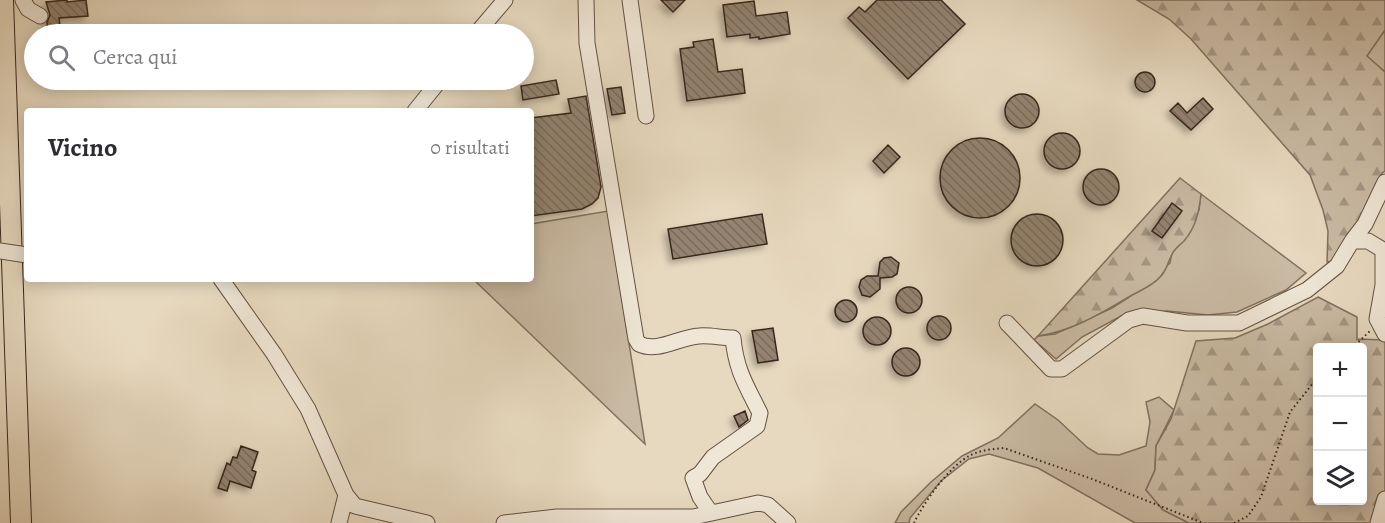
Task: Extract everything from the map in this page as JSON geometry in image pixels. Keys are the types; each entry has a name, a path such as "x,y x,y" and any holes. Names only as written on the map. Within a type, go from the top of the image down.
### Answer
{"main road":[{"path":"3,0 21,523"}],"street":[{"path":"23,0 28,9 40,16"},
{"path":"485,24 505,0"},
{"path":"586,0 588,43 636,339 639,344 652,348 681,338 700,336 733,338 735,361 744,384 760,413 757,426 712,457 700,474 693,478 700,497 711,513"},
{"path":"630,0 646,117"},
{"path":"417,108 432,90"},
{"path":"1007,323 1051,369 1062,369 1129,320 1143,316 1187,323 1239,323 1307,290 1337,266 1365,224 1385,182"},
{"path":"1352,241 1368,241 1383,250 1380,312 1385,334"},
{"path":"0,251 24,255"},
{"path":"223,282 274,354 308,409 346,495 355,506 428,523"},
{"path":"339,523 346,495"},
{"path":"1378,523 1385,499"},
{"path":"504,523 557,517 693,517 758,503 768,505 788,523"}],"path":[{"path":"1357,343 1373,328 1380,312"},
{"path":"1234,523 1248,516 1261,497 1290,412 1313,382"},
{"path":"914,523 945,475 970,455 989,449 1004,448 1203,523"}],"green space":[{"path":"1137,0 1385,0 1385,30 1367,56 1385,72 1385,171 1382,173 1371,208 1335,261 1327,262 1328,231 1310,175 1191,39 1169,19"},
{"path":"1385,30 1385,72 1366,56"},
{"path":"1180,178 1201,194 1199,207 1191,230 1174,251 1162,275 1146,288 1084,322 1062,331 1038,336"},
{"path":"1201,194 1306,273 1286,290 1237,312 1208,315 1167,311 1123,315 1082,337 1056,359 1034,340 1038,336 1055,334 1112,308 1128,298 1170,263 1172,252 1185,239 1199,210"},
{"path":"608,211 645,444 476,282 534,282 534,223"},
{"path":"1318,297 1357,317 1357,339 1385,340 1385,523 1189,523 1163,510 1146,490 1155,470 1156,446 1171,419 1196,341 1235,338 1268,324"},
{"path":"1159,397 1174,410 1156,446 1155,470 1146,490 1163,510 1189,523 1135,523 1038,468 989,454 969,459 941,481 910,518 909,523 895,523 901,512 931,482 962,456 998,438 1035,404 1058,420 1088,448 1098,454 1119,455 1146,446 1150,422 1146,402"}],"building":[{"path":"86,0 88,16 59,18 60,24 47,24 50,15 46,2"},
{"path":"661,0 685,0 673,12"},
{"path":"877,0 941,0 965,24 908,79 848,18 859,7 865,12"},
{"path":"754,1 756,16 787,12 790,34 759,39 759,37 750,38 750,34 727,37 723,5"},
{"path":"713,39 718,72 742,69 745,93 687,101 680,49 694,47 693,42"},
{"path":"1141,72 1149,72 1155,78 1155,86 1149,92 1141,92 1135,86 1135,78"},
{"path":"556,80 559,94 523,100 522,90 534,90 534,84"},
{"path":"621,87 625,113 612,115 607,89"},
{"path":"1022,94 1034,99 1039,111 1034,123 1022,128 1010,123 1005,111 1010,99"},
{"path":"586,96 601,187 598,198 582,209 534,216 534,118 571,113 568,99"},
{"path":"1203,98 1213,109 1191,130 1170,111 1178,103 1187,113"},
{"path":"1062,133 1075,138 1080,151 1075,164 1062,169 1049,164 1044,151 1049,138"},
{"path":"980,138 995,141 1008,150 1017,163 1020,178 1017,193 1008,206 995,215 980,218 965,215 952,206 943,193 940,178 943,163 952,150 965,141"},
{"path":"888,145 900,157 884,173 873,161"},
{"path":"1101,169 1114,174 1119,187 1114,200 1101,205 1088,200 1083,187 1088,174"},
{"path":"1172,203 1182,211 1162,238 1152,231"},
{"path":"762,214 767,244 673,259 668,229"},
{"path":"1032,214 1042,214 1051,218 1059,226 1063,240 1059,254 1051,262 1042,266 1032,266 1023,262 1015,254 1011,245 1011,235 1015,226 1023,218"},
{"path":"891,257 899,263 897,274 880,278 880,289 870,297 862,295 859,287 861,280 867,276 878,276 880,262 884,258"},
{"path":"909,287 918,291 922,300 918,309 909,313 900,309 896,300 900,291"},
{"path":"846,300 854,303 857,311 854,319 846,322 838,319 835,311 838,303"},
{"path":"939,316 948,319 951,328 948,337 939,340 930,337 927,328 930,319"},
{"path":"877,317 887,321 891,331 887,341 877,345 867,341 863,331 867,321"},
{"path":"773,328 778,360 758,363 752,331"},
{"path":"906,348 916,352 920,362 916,372 906,376 896,372 892,362 896,352"},
{"path":"745,411 748,420 739,427 734,416"},
{"path":"241,446 258,452 252,470 256,472 251,488 230,481 227,491 218,488 227,463 230,465 233,457 237,458"}]}
